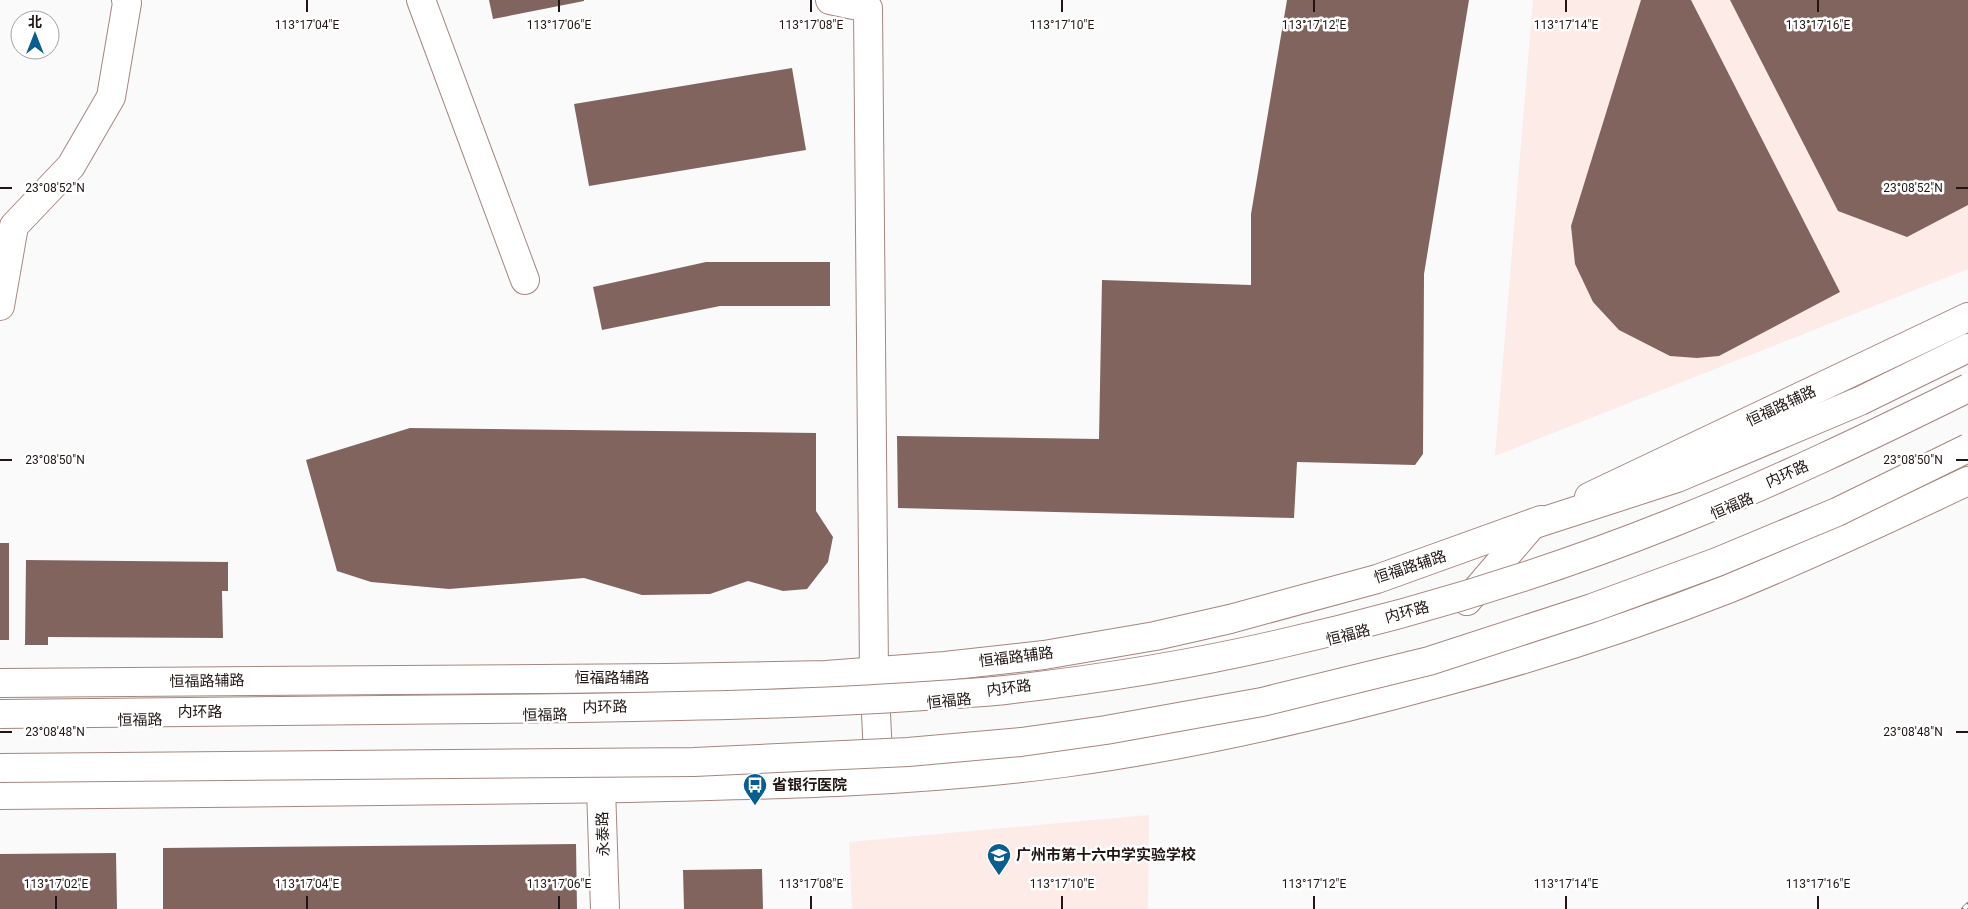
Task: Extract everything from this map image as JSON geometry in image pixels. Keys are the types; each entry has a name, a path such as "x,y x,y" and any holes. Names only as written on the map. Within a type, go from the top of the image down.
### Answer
{"main road":[{"path":"0,306 14,226 71,166 111,97 126,0"},
{"path":"421,0 525,280"},
{"path":"830,0 868,8 874,672 879,780"},
{"name":"恒福路辅路","path":"0,683 826,675 1044,655 1155,636 1230,619 1377,578 1532,525 1968,316"},
{"path":"1467,601 1532,525 1677,478 1860,401 1968,348"},
{"name":"内环路","path":"0,714 686,706 852,701 1001,690 1126,673 1272,646 1325,633 1414,610 1562,563 1671,523 1774,480 1877,434 1968,388"},
{"name":"恒福路","path":"0,722 789,711 875,708 1058,690 1186,669 1288,650 1410,619 1545,577 1684,526 1791,480 1968,398"},
{"path":"0,762 718,756 936,746 1171,713 1277,692 1387,666 1462,645 1582,606 1686,568 1783,528 1968,441"},
{"path":"0,768 694,762 908,752 1021,742 1106,730 1262,702 1428,661 1592,608 1717,562 1837,512 1968,448"},
{"path":"0,795 601,788 879,780 1060,763 1171,746 1288,722 1404,693 1493,669 1611,632 1724,590 1828,547 1968,481"},
{"name":"永泰路","path":"601,788 605,909"}],"shaded area":[{"path":"1533,0 1968,0 1968,269 1495,456"},
{"name":"广州市第十六中学实验学校","path":"1149,815 1148,909 852,909 849,842"}],"building":[{"path":"489,0 584,0 584,1 493,19"},
{"path":"1287,0 1469,0 1424,274 1423,454 1415,465 1297,462 1294,518 898,508 897,436 1099,439 1102,280 1251,285 1251,214"},
{"path":"1641,0 1691,0 1840,292 1719,356 1697,358 1670,356 1619,330 1593,302 1575,264 1571,226"},
{"path":"1730,0 1968,0 1968,205 1907,237 1838,211"},
{"path":"792,68 806,150 589,186 574,104"},
{"path":"706,262 830,262 830,306 720,306 602,330 593,287"},
{"path":"410,428 816,433 816,511 833,537 828,562 807,589 783,591 748,581 710,594 642,595 584,578 449,589 371,582 337,571 306,460"},
{"path":"0,543 9,543 9,640 0,640"},
{"path":"26,560 228,562 228,591 222,591 223,638 48,637 48,645 25,645"},
{"path":"576,844 577,909 163,909 163,848"},
{"path":"116,853 117,909 0,909 0,854"},
{"path":"762,869 763,909 684,909 683,870"}],"railway":[{"path":"1964,909 1968,905"}],"place":[{"name":"省银行医院","path":"755,806"},
{"name":"广州市第十六中学实验学校","path":"999,876"}]}
